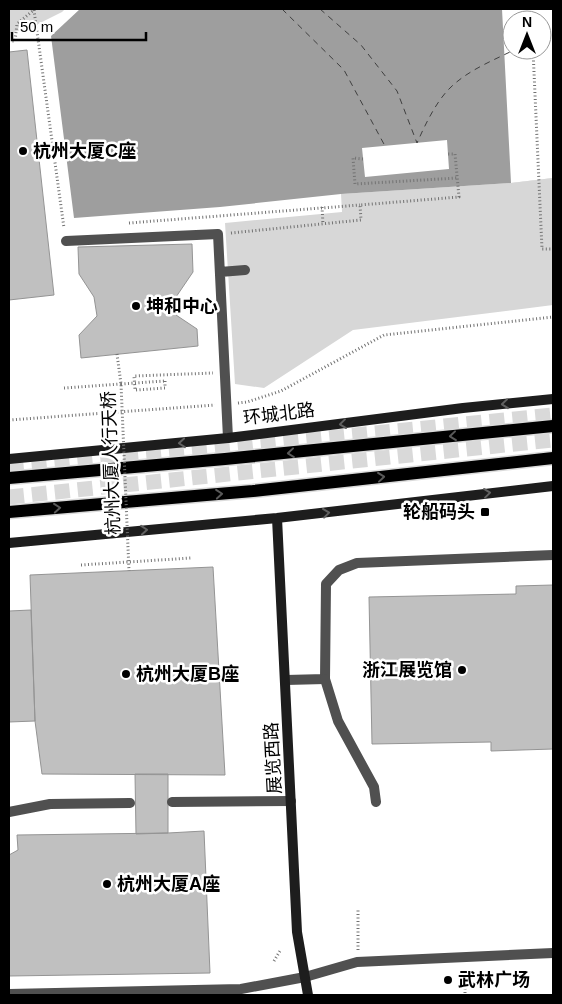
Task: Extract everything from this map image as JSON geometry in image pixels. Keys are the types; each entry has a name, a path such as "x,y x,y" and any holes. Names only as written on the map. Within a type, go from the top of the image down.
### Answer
{"main road":[{"name":"环城北路","path":"9,459 228,438 464,408 553,399"},
{"path":"9,478 225,460 553,426"},
{"path":"9,512 253,491 553,458"},
{"path":"9,542 277,518 553,486"},
{"name":"展览西路","path":"277,518 297,932 308,995"}],"street":[{"path":"66,241 218,234 228,438"},
{"path":"220,272 245,270"},
{"path":"376,802 374,787 338,721 325,679 326,584 339,570 357,563 553,555"},
{"path":"286,680 325,679"},
{"path":"172,802 291,801"},
{"path":"9,812 50,804 130,803"},
{"path":"9,994 242,989 305,977 357,962 553,953"}],"path":[{"path":"9,41 15,41 17,24 35,9"},
{"path":"35,9 64,228"},
{"path":"533,60 542,249 553,248"},
{"path":"124,223 459,196 455,154 448,154"},
{"path":"363,159 353,158 355,184 457,178"},
{"path":"218,234 362,220 360,205"},
{"path":"322,207 323,224"},
{"path":"9,420 247,402 281,391 384,335 553,317"},
{"name":"杭州大厦人行天桥","path":"117,354 121,384 129,570"},
{"path":"64,388 121,384 165,381 165,388 135,390 134,376 226,372"},
{"path":"82,565 191,558"},
{"path":"357,962 358,910"},
{"path":"274,961 280,951"},
{"path":"464,958 465,995"}],"shaded area":[{"path":"9,9 65,9 30,28 9,33"},
{"path":"80,9 553,9 553,178 511,183 341,194 220,207 74,218 51,36"},
{"path":"553,178 553,305 353,330 264,388 235,384 225,223 342,212 341,194 511,183"}],"pier":[{"path":"502,9 553,9 553,178 511,183 505,60 552,60 552,10"},
{"path":"447,140 449,169 365,177 362,148"}],"building":[{"name":"杭州大厦C座","path":"27,50 54,295 9,300 9,52"},
{"name":"坤和中心","path":"192,244 193,272 176,297 176,315 197,329 198,346 81,358 79,335 97,316 94,297 79,274 78,247"},
{"name":"杭州大厦B座","path":"213,567 225,775 42,774 35,721 30,575"},
{"name":"浙江展览馆","path":"553,585 553,749 491,751 491,742 372,744 369,597 516,594 516,586"},
{"path":"31,610 35,721 9,722 9,611"},
{"path":"135,774 168,774 168,833 136,834"},
{"name":"杭州大厦A座","path":"204,831 210,973 9,976 9,855 18,850 17,835"}],"ferry route":[{"path":"282,9 344,70 385,146"},
{"path":"320,9 361,45 397,91 417,143 435,108 448,90 463,77 502,56"}],"tunnel":[{"path":"9,470 553,415"},
{"path":"9,497 553,440"}],"place":[{"name":"杭州大厦C座","path":"23,151"},
{"name":"坤和中心","path":"136,306"},
{"name":"轮船码头","path":"485,512"},
{"name":"浙江展览馆","path":"462,670"},
{"name":"杭州大厦B座","path":"126,674"},
{"name":"杭州大厦A座","path":"107,884"},
{"name":"武林广场","path":"448,980"}]}
